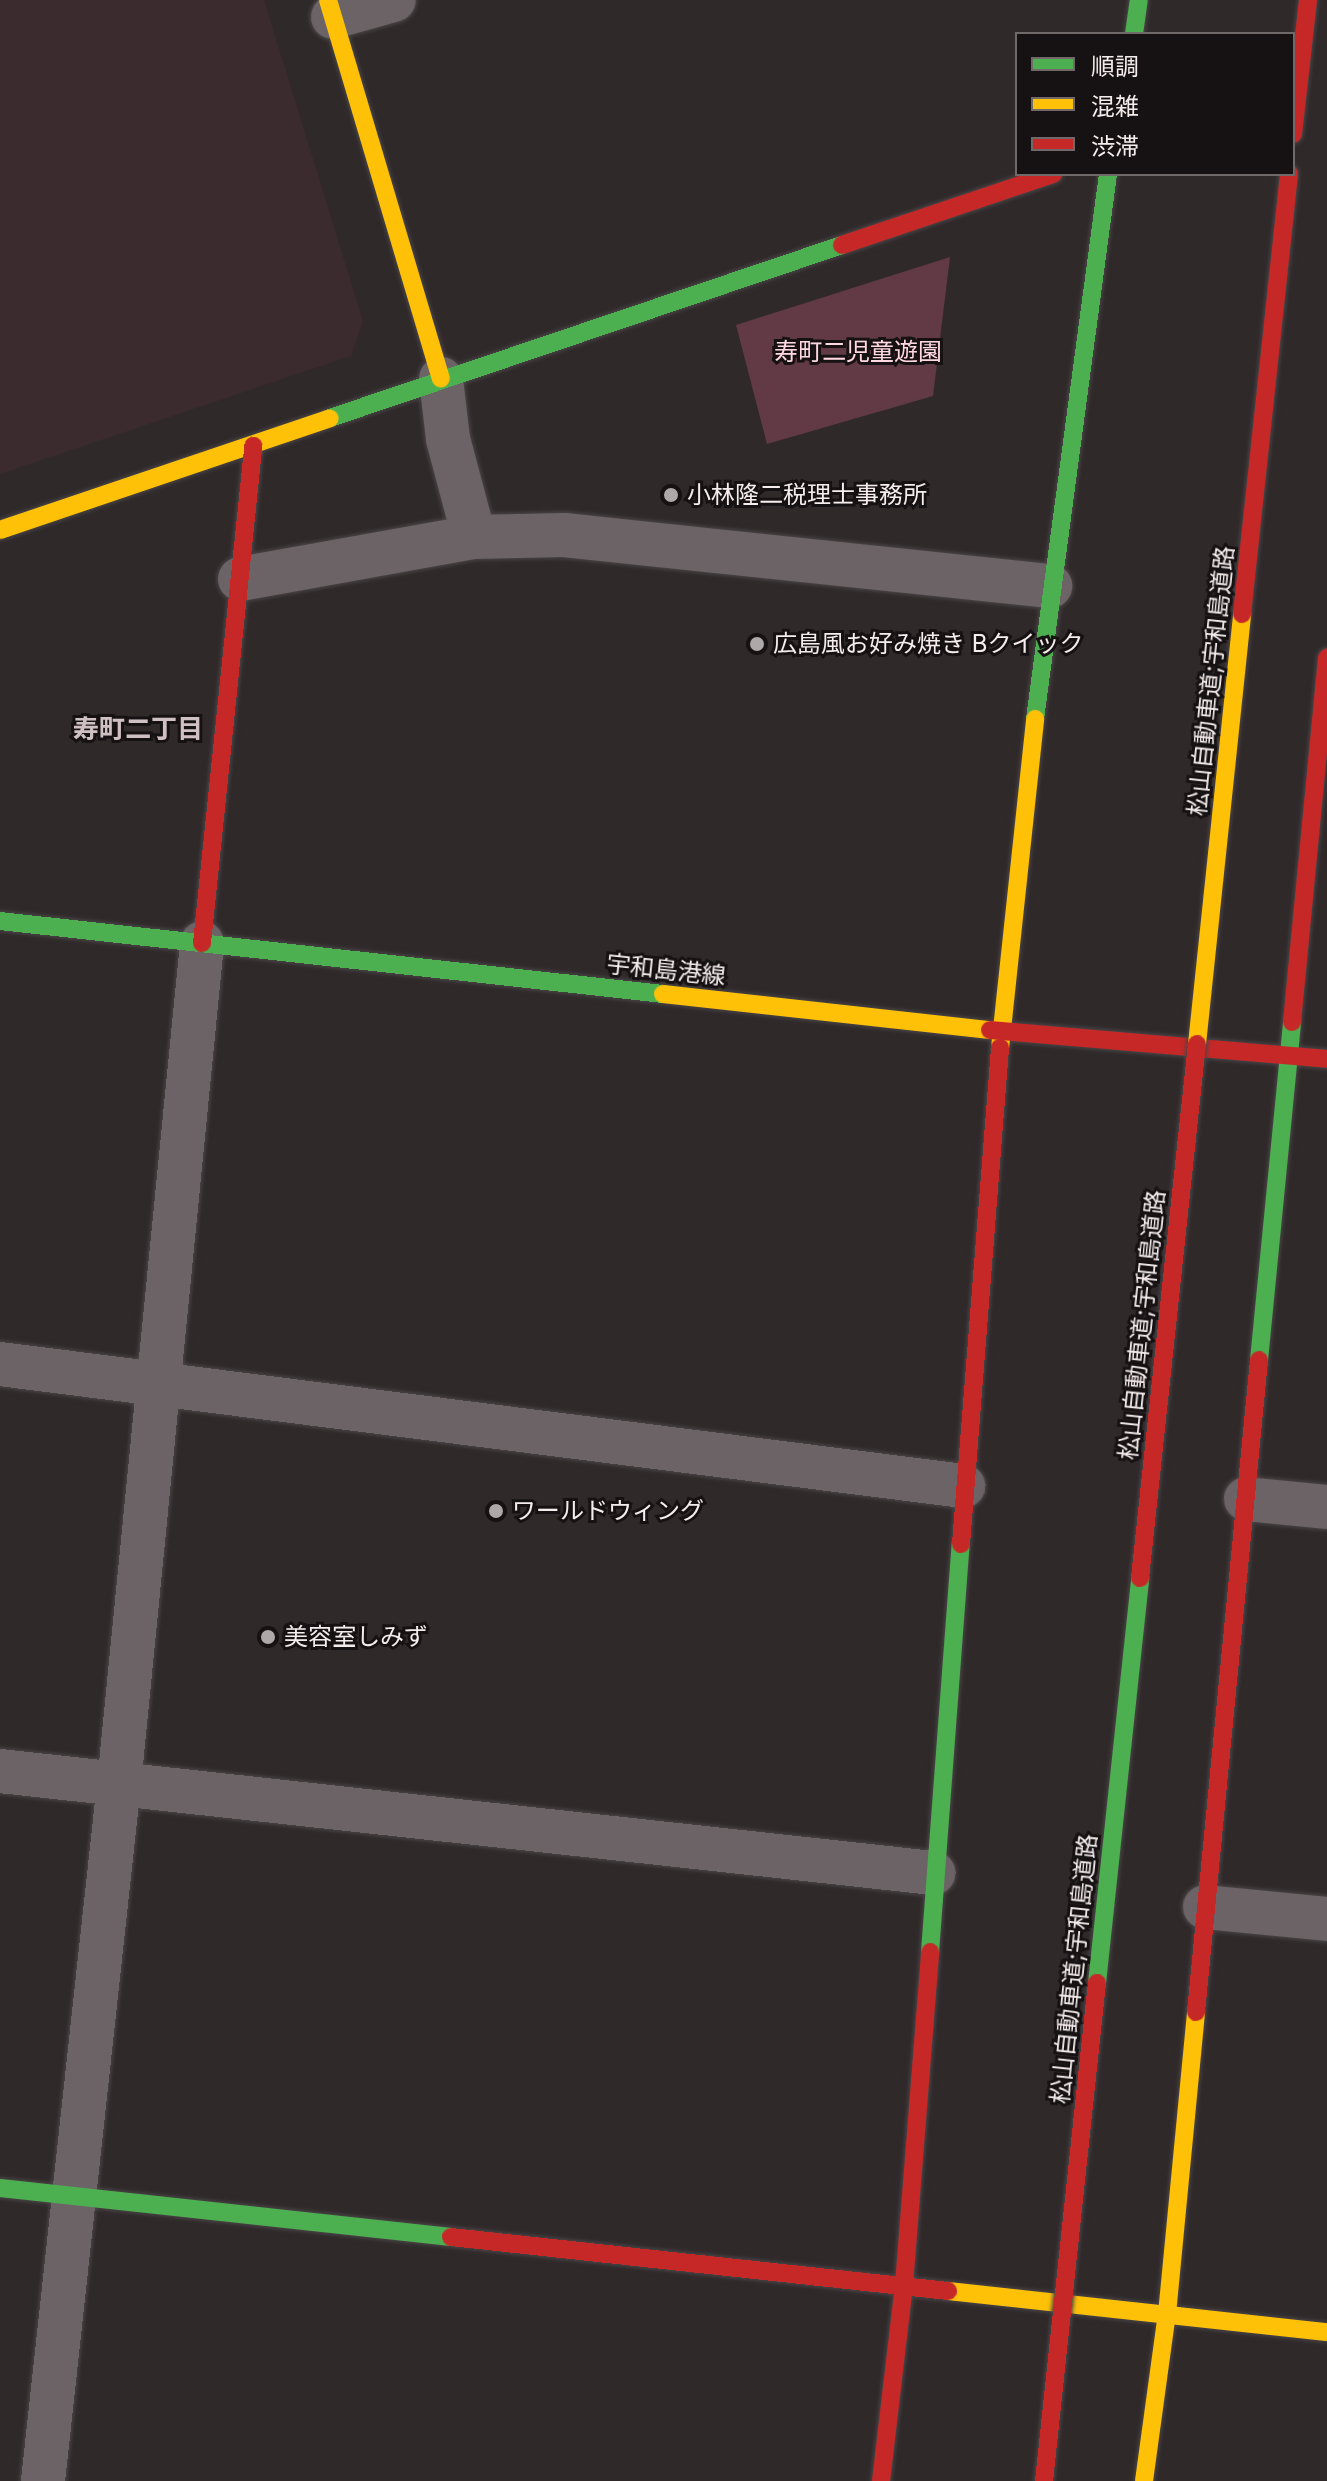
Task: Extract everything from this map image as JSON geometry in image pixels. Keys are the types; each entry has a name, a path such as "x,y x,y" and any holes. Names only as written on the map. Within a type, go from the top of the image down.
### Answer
{"main road":[{"path":"1134,32 1139,0"},
{"path":"1295,116 1308,0"},
{"path":"331,8 441,379"},
{"path":"1295,91 1316,85"},
{"path":"0,530 1047,176"},
{"path":"881,2481 904,2285 933,1873 1001,1031 1050,586 1108,176"},
{"name":"松山自動車道;宇和島道路","path":"1044,2481 1289,176"},
{"path":"202,943 253,446"},
{"path":"1144,2481 1167,2314 1327,658"},
{"name":"宇和島港線","path":"0,921 1001,1031 1327,1059"},
{"path":"0,2188 1327,2332"}],"street":[{"path":"331,8 394,0"},
{"path":"441,379 448,439 474,537"},
{"path":"240,579 474,537 564,535 1050,586"},
{"path":"43,2481 119,1784 202,943"},
{"path":"0,1364 159,1381 963,1486"},
{"path":"1246,1499 1327,1507"},
{"path":"0,1771 933,1873"},
{"path":"1205,1907 1327,1919"}],"shaded area":[{"path":"0,0 264,0 363,321 351,356 0,474"}],"green space":[{"name":"寿町二児童遊園","path":"950,257 933,396 767,444 736,325"}],"traffic: fast":[{"path":"1134,32 1139,0"},
{"path":"1035,719 1108,176"},
{"path":"330,418 842,245"},
{"path":"0,921 663,994"},
{"path":"1259,1360 1292,1022"},
{"path":"930,1952 961,1544"},
{"path":"1097,1983 1140,1578"},
{"path":"0,2188 451,2237"}],"traffic: slow":[{"path":"328,0 441,379"},
{"path":"0,530 330,418"},
{"path":"1197,1044 1242,614"},
{"path":"1000,1048 1035,719"},
{"path":"663,994 990,1030"},
{"path":"1144,2481 1167,2314 1196,2012"},
{"path":"948,2291 1327,2332"}],"traffic: jam":[{"path":"1295,116 1308,0"},
{"path":"842,245 1047,176"},
{"path":"1242,614 1289,176"},
{"path":"202,943 253,446"},
{"path":"1292,1022 1327,658"},
{"path":"990,1030 1327,1059"},
{"path":"1140,1578 1197,1044"},
{"path":"961,1544 1000,1048"},
{"path":"1196,2012 1259,1360"},
{"path":"881,2481 904,2285 930,1952"},
{"path":"1044,2481 1097,1983"},
{"path":"451,2237 948,2291"}],"place":[{"name":"小林隆二税理士事務所","path":"671,495"},
{"name":"広島風お好み焼き Bクイック","path":"757,644"},
{"name":"ワールドウィング","path":"496,1511"},
{"name":"美容室しみず","path":"268,1637"}],"district":[{"name":"寿町二丁目","path":"138,729"}]}
